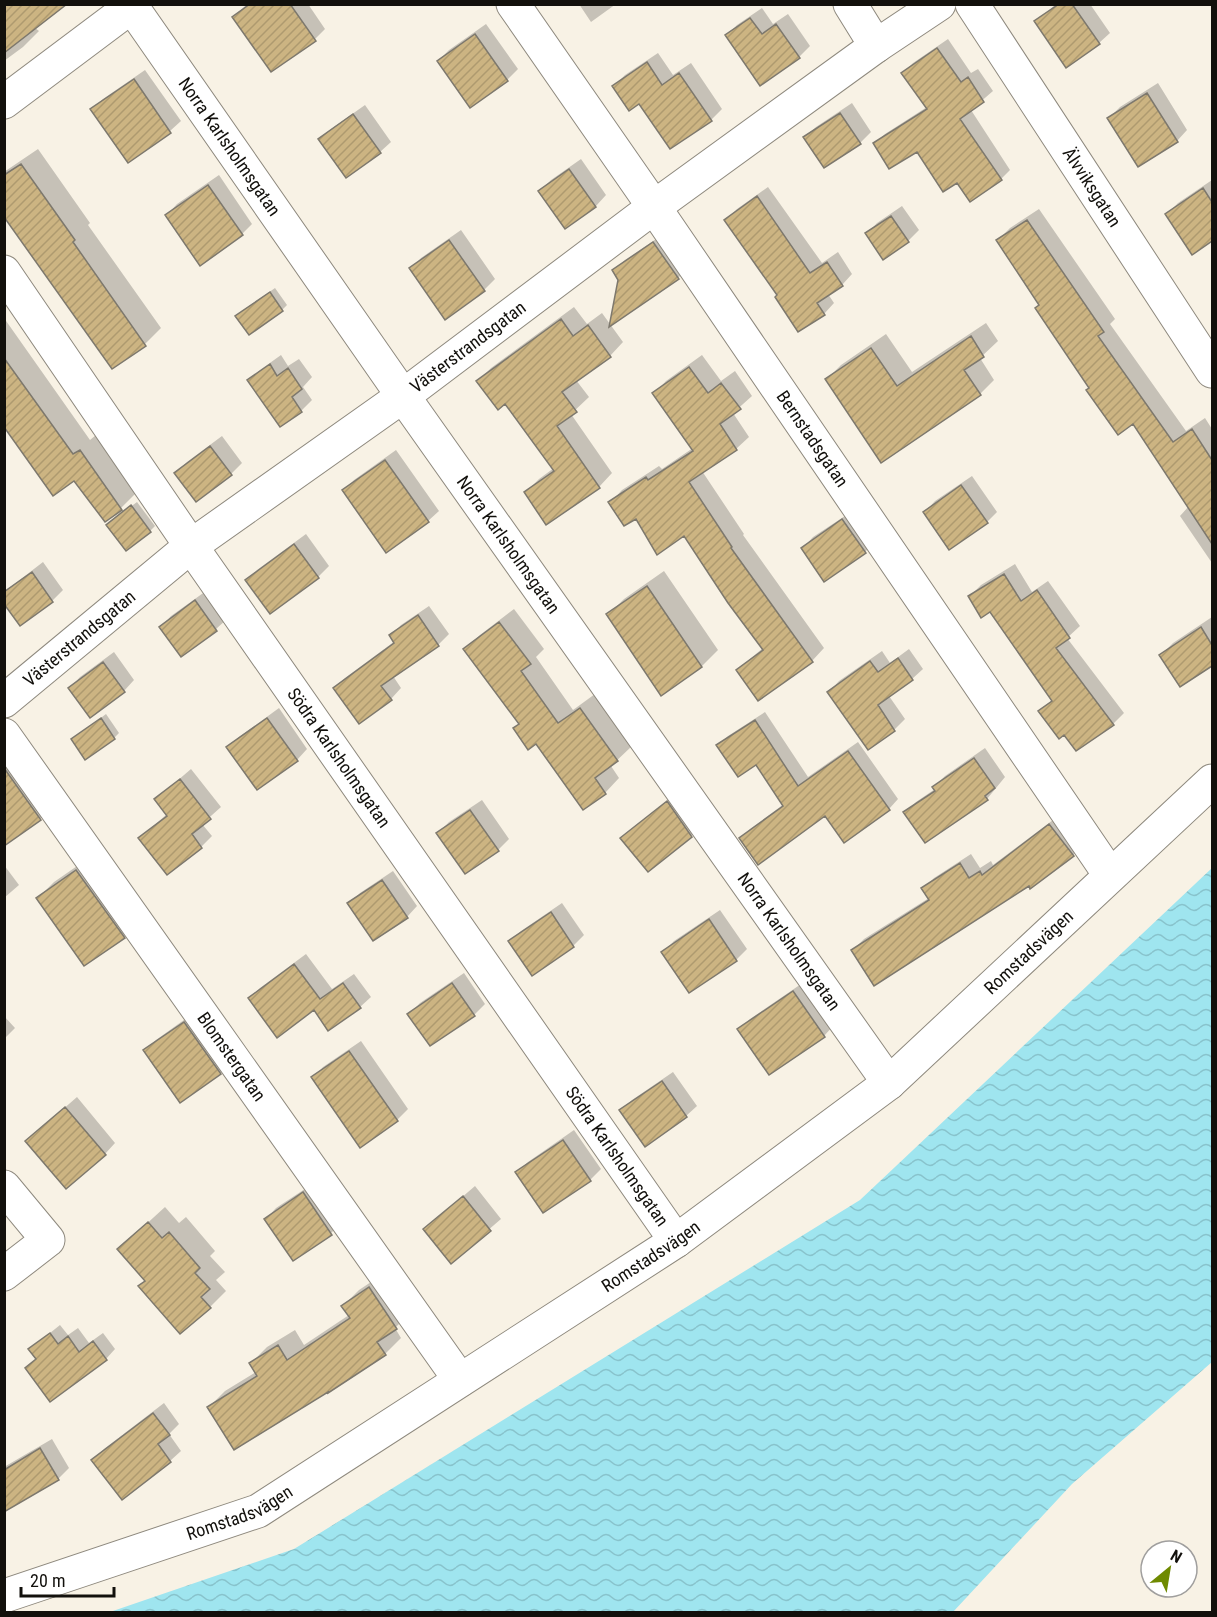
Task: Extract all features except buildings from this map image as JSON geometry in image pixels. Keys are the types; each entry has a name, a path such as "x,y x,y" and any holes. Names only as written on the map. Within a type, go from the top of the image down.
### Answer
{"street":[{"name":"Bernstadsgatan","path":"513,4 1110,875"},
{"path":"850,4 876,46"},
{"name":"Västerstrandsgatan","path":"4,700 191,546 404,396 654,207 876,46 939,4"},
{"name":"Älvviksgatan","path":"972,4 1212,371"},
{"path":"4,102 131,5"},
{"name":"Norra Karlsholmsgatan","path":"131,5 889,1083"},
{"name":"Södra Karlsholmsgatan","path":"4,272 191,546 676,1241"},
{"name":"Blomstergatan","path":"4,735 460,1380"},
{"name":"Romstadsvägen","path":"4,1596 258,1511 676,1241 889,1083 1212,781"},
{"path":"4,1187 48,1240 4,1274"}],"water":[{"path":"1212,868 1212,1362 1072,1484 953,1612 110,1612 294,1549 860,1200"}]}
